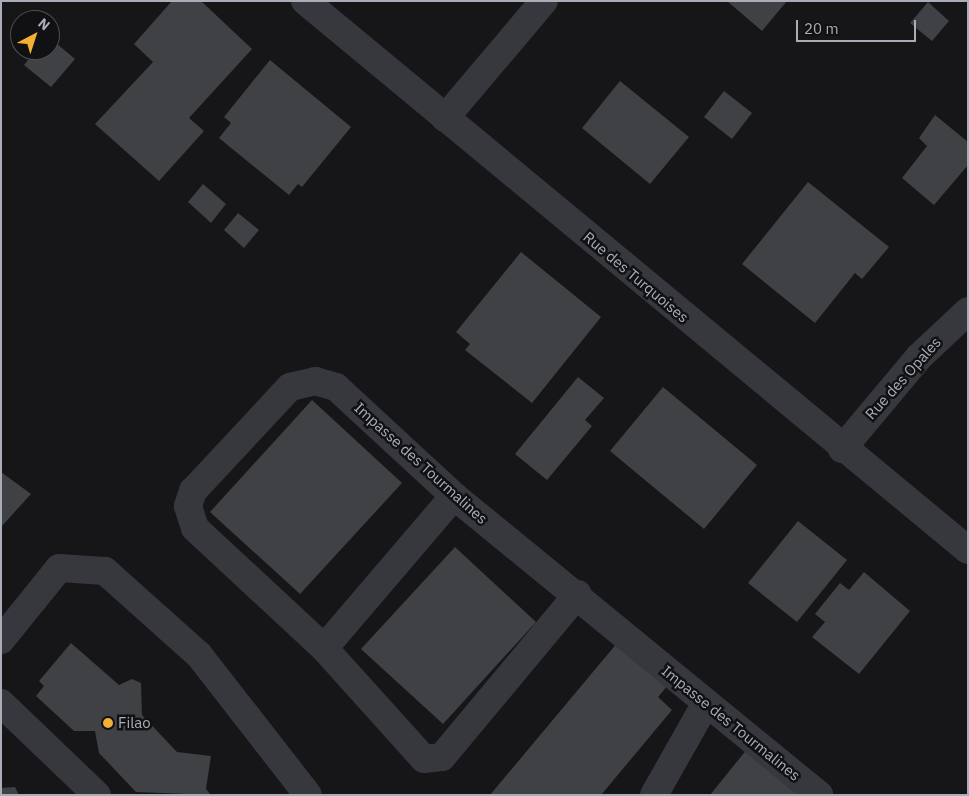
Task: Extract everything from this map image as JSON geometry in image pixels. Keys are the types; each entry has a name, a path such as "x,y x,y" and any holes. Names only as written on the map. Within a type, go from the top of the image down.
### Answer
{"street":[{"name":"Rue des Turquoises","path":"306,1 842,449 968,550"},
{"path":"445,118 544,1"},
{"name":"Rue des Opales","path":"842,449 919,357 968,311"},
{"name":"Impasse des Tourmalines","path":"578,594 442,757 424,759 324,648 195,528 188,506 193,490 290,387 315,381 336,387 454,496 578,594 706,703 819,795"},
{"path":"324,648 454,496"},
{"path":"1,640 60,568 105,571 199,655 308,795"},
{"path":"1,703 97,795"},
{"path":"654,795 706,703"}],"building":[{"path":"172,1 201,1 252,49 189,118 204,131 159,181 95,124 153,62 134,44"},
{"path":"727,1 787,1 762,31"},
{"path":"928,2 949,21 932,41 910,23"},
{"path":"60,46 75,59 51,87 24,65 28,60 60,60"},
{"path":"270,60 351,127 302,187 298,184 289,195 219,138 231,123 224,117"},
{"path":"620,81 689,137 650,184 582,128"},
{"path":"724,91 752,113 732,139 704,117"},
{"path":"935,115 968,142 968,165 934,205 902,178 927,146 919,138"},
{"path":"808,182 889,247 862,279 855,273 815,323 742,264"},
{"path":"203,184 226,204 211,223 188,202"},
{"path":"238,213 259,230 244,248 224,230"},
{"path":"521,252 601,317 532,403 465,350 470,344 456,332"},
{"path":"578,377 604,398 585,420 592,426 547,480 515,454"},
{"path":"663,387 757,465 704,529 610,451"},
{"path":"312,400 402,483 300,594 210,512"},
{"path":"1,472 31,494 1,527"},
{"path":"798,521 847,560 797,622 748,583"},
{"path":"455,547 536,622 443,724 361,649"},
{"path":"864,572 910,611 859,674 812,637 825,622 815,614 840,583 849,590"},
{"path":"618,642 669,684 658,697 672,710 601,795 490,795"},
{"name":"Filao","path":"71,643 119,685 132,679 141,683 142,715 177,752 211,756 206,789 211,795 136,792 99,753 95,731 74,731 36,696 44,686 39,681"},
{"path":"748,748 805,795 710,795"},
{"path":"15,787 19,795 1,795 1,788"}],"place":[{"name":"Filao","path":"108,723"}]}
